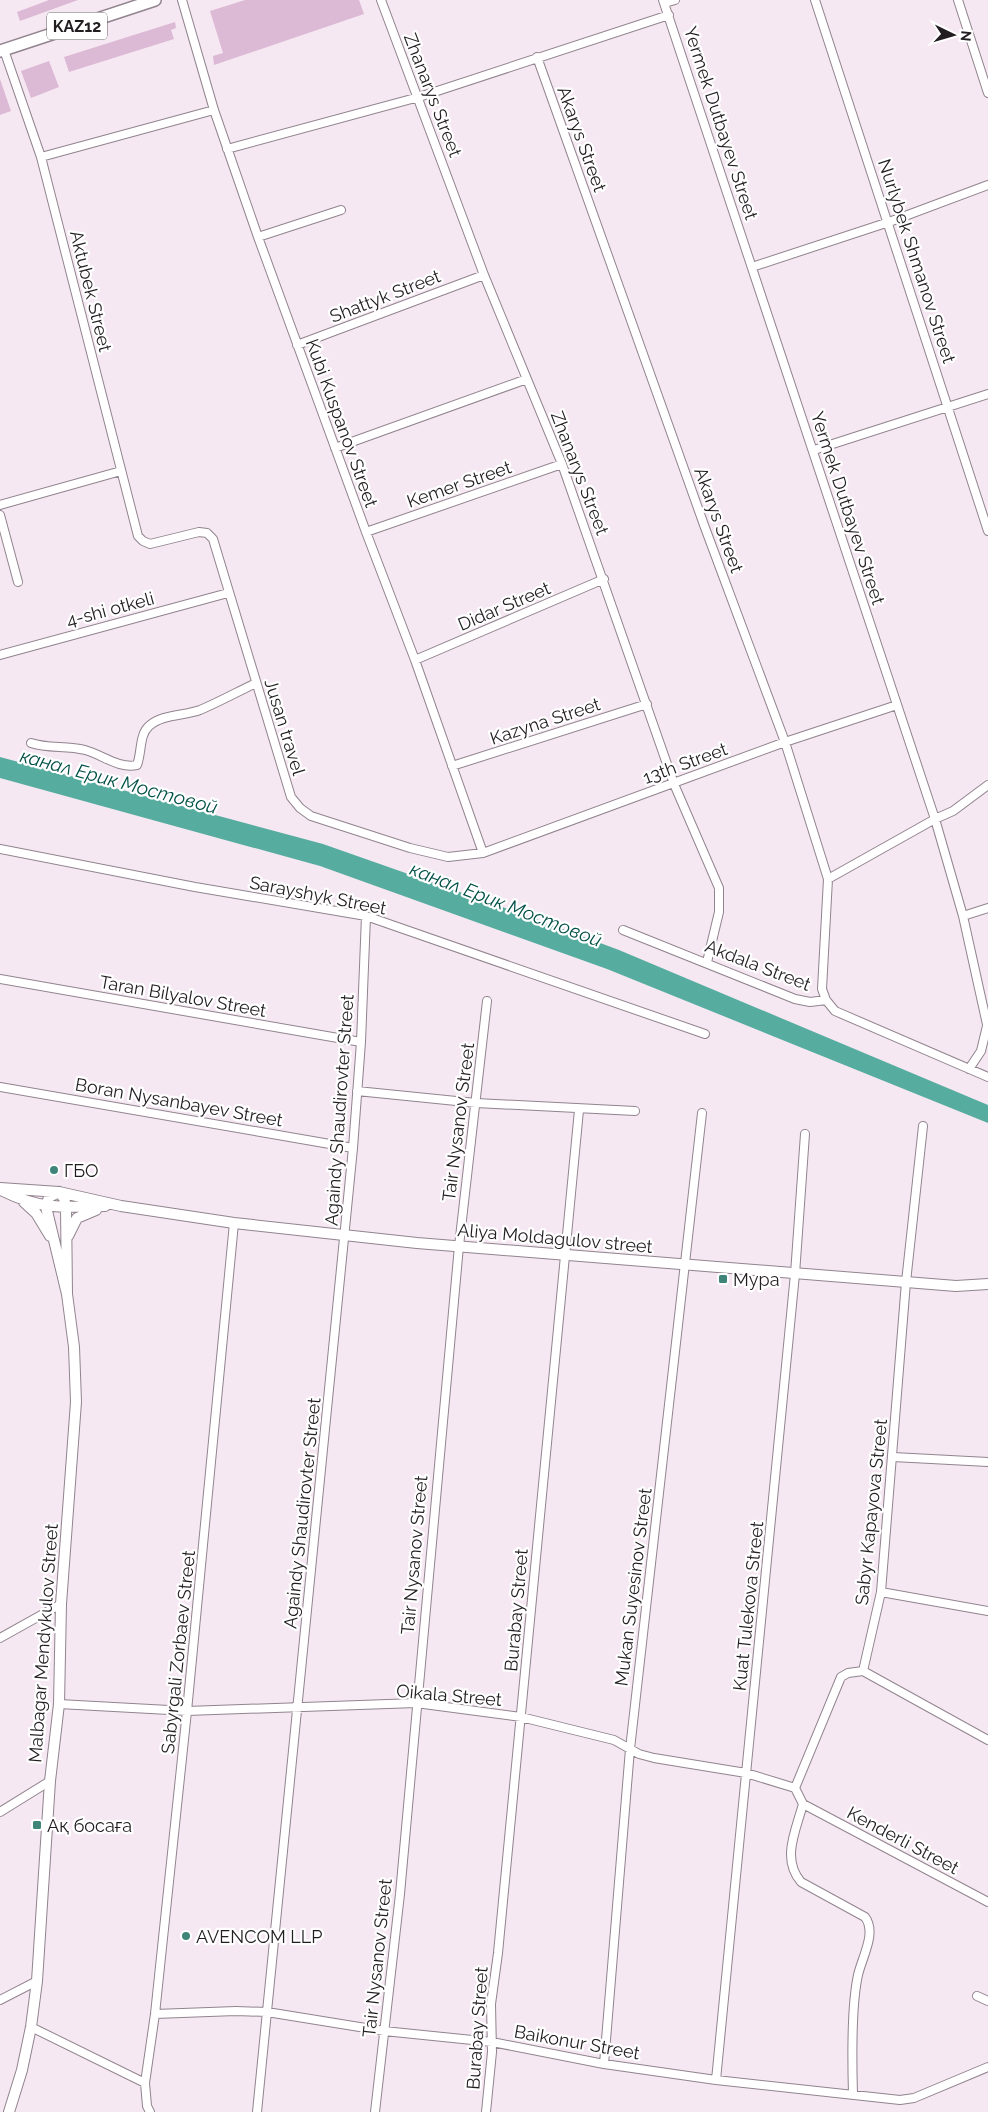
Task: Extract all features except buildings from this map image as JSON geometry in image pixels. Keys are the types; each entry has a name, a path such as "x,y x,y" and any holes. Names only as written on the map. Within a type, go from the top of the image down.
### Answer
{"main road":[{"name":"KAZ12","path":"2,51 155,0"},
{"name":"Aliya Moldagulov street","path":"0,1189 59,1192 121,1206 234,1223 344,1236 956,1286 988,1284"},
{"name":"Aliya Moldagulov street","path":"0,1189 24,1201 46,1207 121,1206"},
{"path":"46,1207 50,1197 59,1192"},
{"name":"Malbagar Mendykulov Street","path":"9,2112 22,2070 32,2026 37,1981 50,1781 59,1704 62,1604 76,1402 74,1347 67,1294 66,1207 64,1198 59,1192"},
{"path":"24,1201 36,1213 53,1241"},
{"path":"66,1242 71,1226 77,1218 88,1212 121,1206"},
{"name":"Malbagar Mendykulov Street","path":"46,1207 67,1294"}],"street":[{"name":"Kubi Kuspanov Street","path":"182,0 214,110 258,237 415,660 483,853"},
{"name":"Zhanarys Street","path":"381,0 484,275 562,464 604,579 674,784 718,888 719,912 707,962"},
{"path":"664,2 675,0"},
{"name":"Nurlybek Shmanov Street","path":"816,0 988,531"},
{"path":"958,0 988,93"},
{"name":"Yermek Dutbayev Street","path":"664,2 935,818 963,916 987,1028"},
{"path":"227,149 419,98 537,57 669,16"},
{"name":"Aktubek Street","path":"2,51 41,157 138,536 143,541"},
{"name":"Akarys Street","path":"537,57 704,525 785,742 828,879 822,989 826,1000"},
{"path":"41,157 214,110"},
{"path":"752,267 889,222 988,185"},
{"path":"258,237 341,210"},
{"name":"Shattyk Street","path":"297,345 484,275"},
{"path":"335,448 527,379"},
{"path":"814,450 988,394"},
{"name":"Kemer Street","path":"366,532 562,464"},
{"path":"0,505 121,471"},
{"path":"0,515 18,582"},
{"name":"Jusan travel","path":"143,541 150,544 199,532 207,533 213,539 291,797 300,808 311,816 438,855 448,857 483,853"},
{"name":"Didar Street","path":"415,660 604,579"},
{"name":"4-shi otkeli","path":"0,655 228,593"},
{"path":"31,743 42,746 61,745 86,750 128,767 137,765 141,755 142,735 149,726 158,720 199,710 256,683"},
{"name":"Kazyna Street","path":"452,766 647,704"},
{"name":"13th Street","path":"483,853 785,742 897,705"},
{"path":"828,879 935,818 953,811 988,785"},
{"name":"Sarayshyk Street","path":"0,849 366,916 705,1034"},
{"path":"963,916 988,908"},
{"name":"Againdy Shaudirovter Street","path":"257,2112 299,1706 353,1148 361,1042 366,916"},
{"name":"Akdala Street","path":"623,930 707,962 795,999 810,1002 826,1000 835,1011 988,1078"},
{"name":"Taran Bilyalov Street","path":"0,979 361,1042"},
{"name":"Tair Nysanov Street","path":"375,2112 400,1894 459,1246 487,1001"},
{"path":"969,1070 981,1051 987,1028"},
{"name":"Boran Nysanbayev Street","path":"0,1087 353,1148"},
{"path":"358,1091 476,1103 579,1110 635,1111"},
{"name":"Burabay Street","path":"486,2112 492,2042 491,2004 498,1953 579,1110"},
{"name":"Mukan Suyesinov Street","path":"604,2064 630,1748 702,1113"},
{"name":"Sabyr Kapayova Street","path":"863,1671 881,1592 906,1282 923,1126"},
{"name":"Kuat Tulekova Street","path":"716,2080 795,1274 805,1134"},
{"name":"Sabyrgali Zorbaev Street","path":"150,2112 147,2106 145,2083 155,2014 188,1710 234,1223"},
{"path":"893,1457 988,1462"},
{"path":"881,1592 988,1611"},
{"path":"0,1638 62,1604"},
{"path":"854,2094 854,2008 858,1976 870,1934 870,1924 865,1917 801,1882 793,1873 790,1854 803,1804 795,1788 841,1678 848,1673 863,1671 988,1740"},
{"name":"Oikala Street","path":"59,1704 188,1710 416,1703 521,1717 614,1740 654,1758 746,1773 795,1788"},
{"path":"0,1812 50,1781"},
{"name":"Kenderli Street","path":"803,1804 988,1902"},
{"path":"0,2000 37,1981"},
{"path":"977,1996 988,2001"},
{"name":"Baikonur Street","path":"155,2014 236,2010 267,2012 384,2031 492,2042 604,2064 716,2080 900,2100 914,2098 988,2067"},
{"path":"32,2026 145,2083"}],"shaded area":[{"path":"49,0 78,0 20,21 17,12"},
{"path":"245,0 359,0 364,14 214,65 213,56 223,53 210,11"},
{"path":"175,22 176,28 171,30 174,39 69,72 64,57"},
{"path":"49,61 59,87 31,98 21,71"},
{"path":"0,79 11,111 0,115"},
{"name":"канал Ерик Мостовой","path":"0,757 323,844 528,916 619,950 988,1105 988,1123 607,969 320,866 0,778"}],"place":[{"name":"ГБО","path":"54,1170"},
{"name":"Мура","path":"723,1279"},
{"name":"Ақ босаға","path":"37,1825"},
{"name":"AVENCOM LLP","path":"186,1936"}]}
